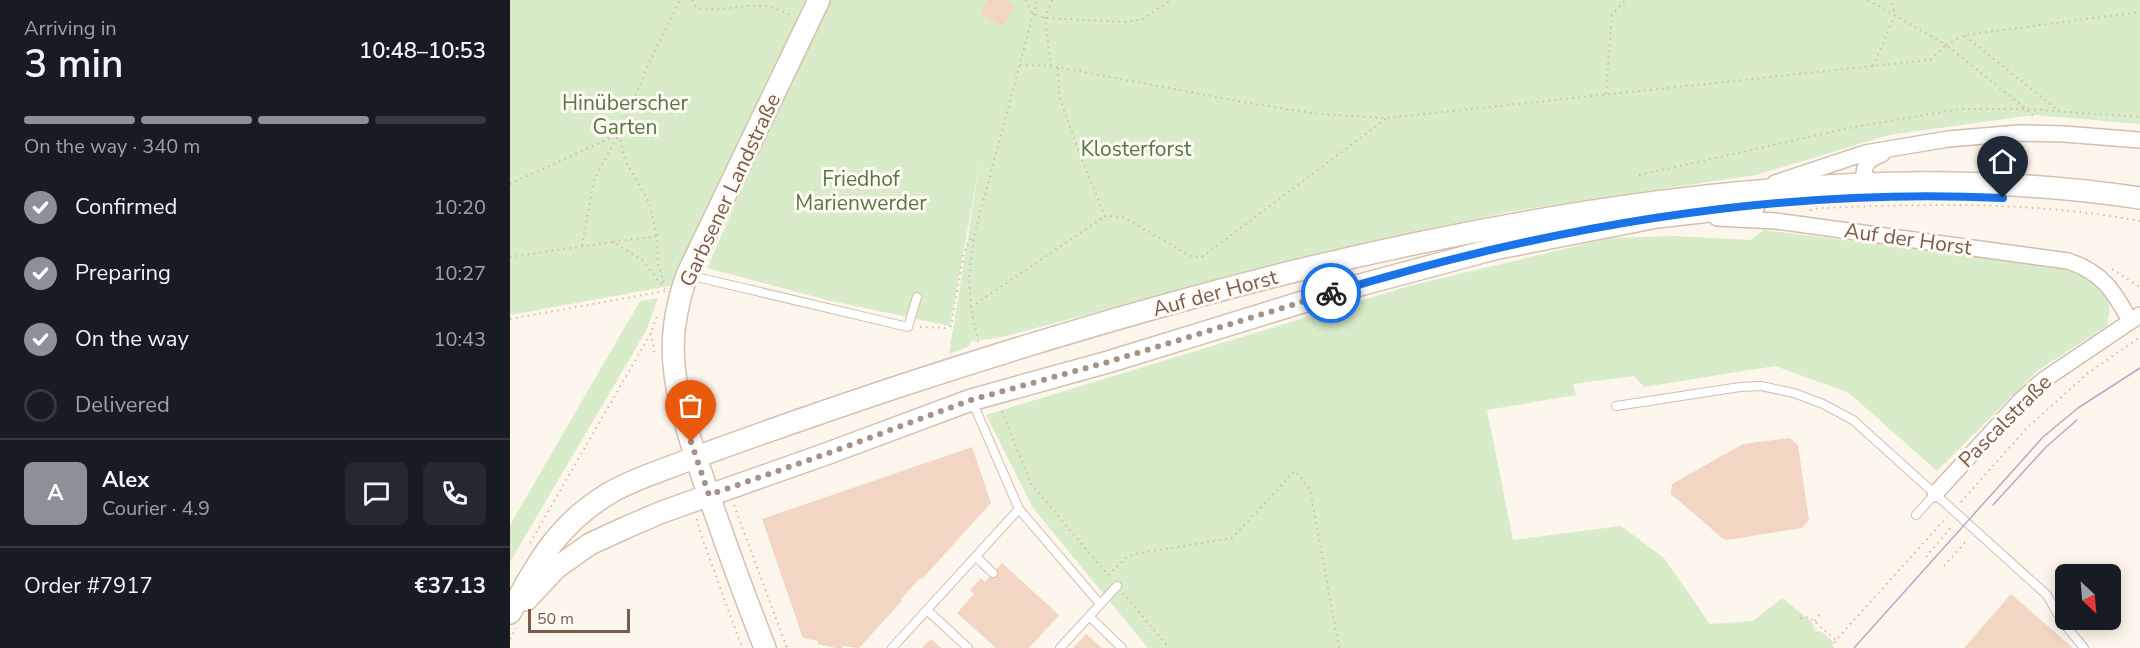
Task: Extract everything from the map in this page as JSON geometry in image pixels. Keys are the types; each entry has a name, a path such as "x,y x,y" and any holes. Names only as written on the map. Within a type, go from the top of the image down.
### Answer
{"street":[{"name":"Garbsener Landstraße","path":"765,648 696,458 677,392 674,363 678,308 687,275 819,0"},
{"name":"Auf der Horst","path":"1751,191 1865,153 1948,139 2019,133 2140,140"},
{"name":"Auf der Horst","path":"1871,183 1864,174 1864,165 1867,161 1893,149"},
{"name":"Auf der Horst","path":"696,458 823,412 1110,321 1336,261 1489,228 1656,202 1751,191 1871,183 2018,184 2140,198"},
{"name":"Auf der Horst","path":"709,495 973,403 1424,266 1545,238 1657,217 1767,204 1918,196 2020,198 2140,211"},
{"name":"Auf der Horst","path":"1657,217 1776,221 2068,261 2093,272 2108,284 2135,318"},
{"name":"Pascalstraße","path":"1935,494 2020,401 2042,381 2135,318"},
{"path":"513,620 537,563 552,541 572,522 606,495 696,458"},
{"path":"513,620 528,597 556,568 590,544 662,512 709,495"}],"lane":[{"path":"687,275 908,327 917,297"},
{"path":"1616,406 1740,387 1761,386 1794,393 1823,404 1853,420 2047,595 2061,620 2084,648"},
{"path":"973,403 1020,509 1100,604"},
{"path":"1916,515 1935,494"},
{"path":"892,648 1020,509"},
{"path":"976,557 993,573"},
{"path":"1060,648 1117,586"},
{"path":"927,610 968,648"},
{"path":"1089,616 1122,648"}],"path":[{"path":"582,246 594,180 619,134 647,68 680,0"},
{"path":"692,0 697,8 713,11 738,7 770,7 808,23"},
{"path":"1026,0 1033,14 1045,18 1126,22 1143,19 1171,0"},
{"path":"979,344 971,307 969,276 975,232 1037,0"},
{"path":"1051,66 1045,18 1052,0"},
{"path":"1606,94 1612,15 1626,0"},
{"path":"1868,0 1946,45 2026,109 2038,122"},
{"path":"1873,66 1895,15 1890,0"},
{"path":"1020,65 1051,66 1318,114 1387,118 1930,60 1946,45 1965,35 2140,12"},
{"path":"1965,35 2059,111"},
{"path":"1058,68 1059,95 1105,216"},
{"path":"1640,175 1854,127 1960,109 2026,109 2140,117"},
{"path":"971,307 1105,216 1123,217 1191,256 1202,256 1387,118"},
{"path":"510,184 619,134"},
{"path":"619,134 625,160 649,202 657,236 658,263 667,291"},
{"path":"1802,212 1820,208 1940,205 2100,214 2140,221"},
{"path":"908,327 945,328 951,326 964,253 975,232"},
{"path":"510,256 657,236"},
{"path":"613,242 642,260 667,291"},
{"path":"2108,266 2140,287"},
{"path":"510,320 667,291"},
{"path":"526,549 651,333"},
{"path":"1832,648 1836,640 2027,428 2088,373 2140,338"},
{"path":"973,403 999,405 1031,484 1169,648"},
{"path":"1108,574 1127,557 1135,554 1233,538 1294,471 1310,489 1339,648"},
{"path":"730,502 735,506 787,648"},
{"path":"696,514 699,529 742,648"},
{"path":"1926,557 1946,534"},
{"path":"1944,566 1966,542"},
{"path":"1815,621 1820,614"},
{"path":"1800,618 1809,617 1836,640"},
{"path":"510,639 513,620"}],"green space":[{"name":"Hinüberscher Garten","path":"510,0 806,0 675,285 510,315"},
{"name":"Klosterforst","path":"827,0 2140,0 2140,124 2034,115 1889,135 1756,175 1513,211 1416,232 1254,271 998,338 972,341 968,347 949,354 981,156 950,326 831,301 707,268 803,49"},
{"path":"1764,230 2049,265 2082,272 2107,297 2110,310 2107,326 2037,371 1937,471 1849,393 1775,366 1644,387 1634,376 1573,384 1576,395 1487,410 1513,540 1621,526 1664,558 1710,624 1753,621 1782,598 1812,622 1815,631 1822,632 1834,643 1830,648 1148,648 1033,508 986,415 1409,286 1610,238 1674,236 1750,240"},
{"path":"658,298 646,331 510,562 510,525 640,301"}],"building":[{"path":"987,0 1010,0 1008,3 1014,6 1004,26 980,14"},
{"path":"1790,438 1798,445 1809,520 1802,528 1727,540 1671,494 1672,484 1743,444"},
{"path":"972,447 991,503 922,579 920,578 859,648 842,646 842,648 836,648 803,638 762,519"},
{"path":"1002,563 1059,615 1029,648 996,648 957,613 974,594 970,590 981,578 985,582"},
{"path":"2011,594 2073,648 1964,648"},
{"path":"1086,634 1102,648 1073,648"},
{"path":"931,639 941,648 922,648"}],"tram line":[{"path":"1854,648 2043,437 2078,408 2140,368"},
{"path":"1993,505 2046,447 2077,420"}],"way so far":[{"path":"691,442 709,495 971,400 1108,362 1331,293"}],"route":[{"path":"1331,293 1424,266 1494,249 1566,233 1657,217 1767,204 1869,197 2003,198"}],"park label":[{"name":"Friedhof Marienwerder","path":"861,191"}]}
